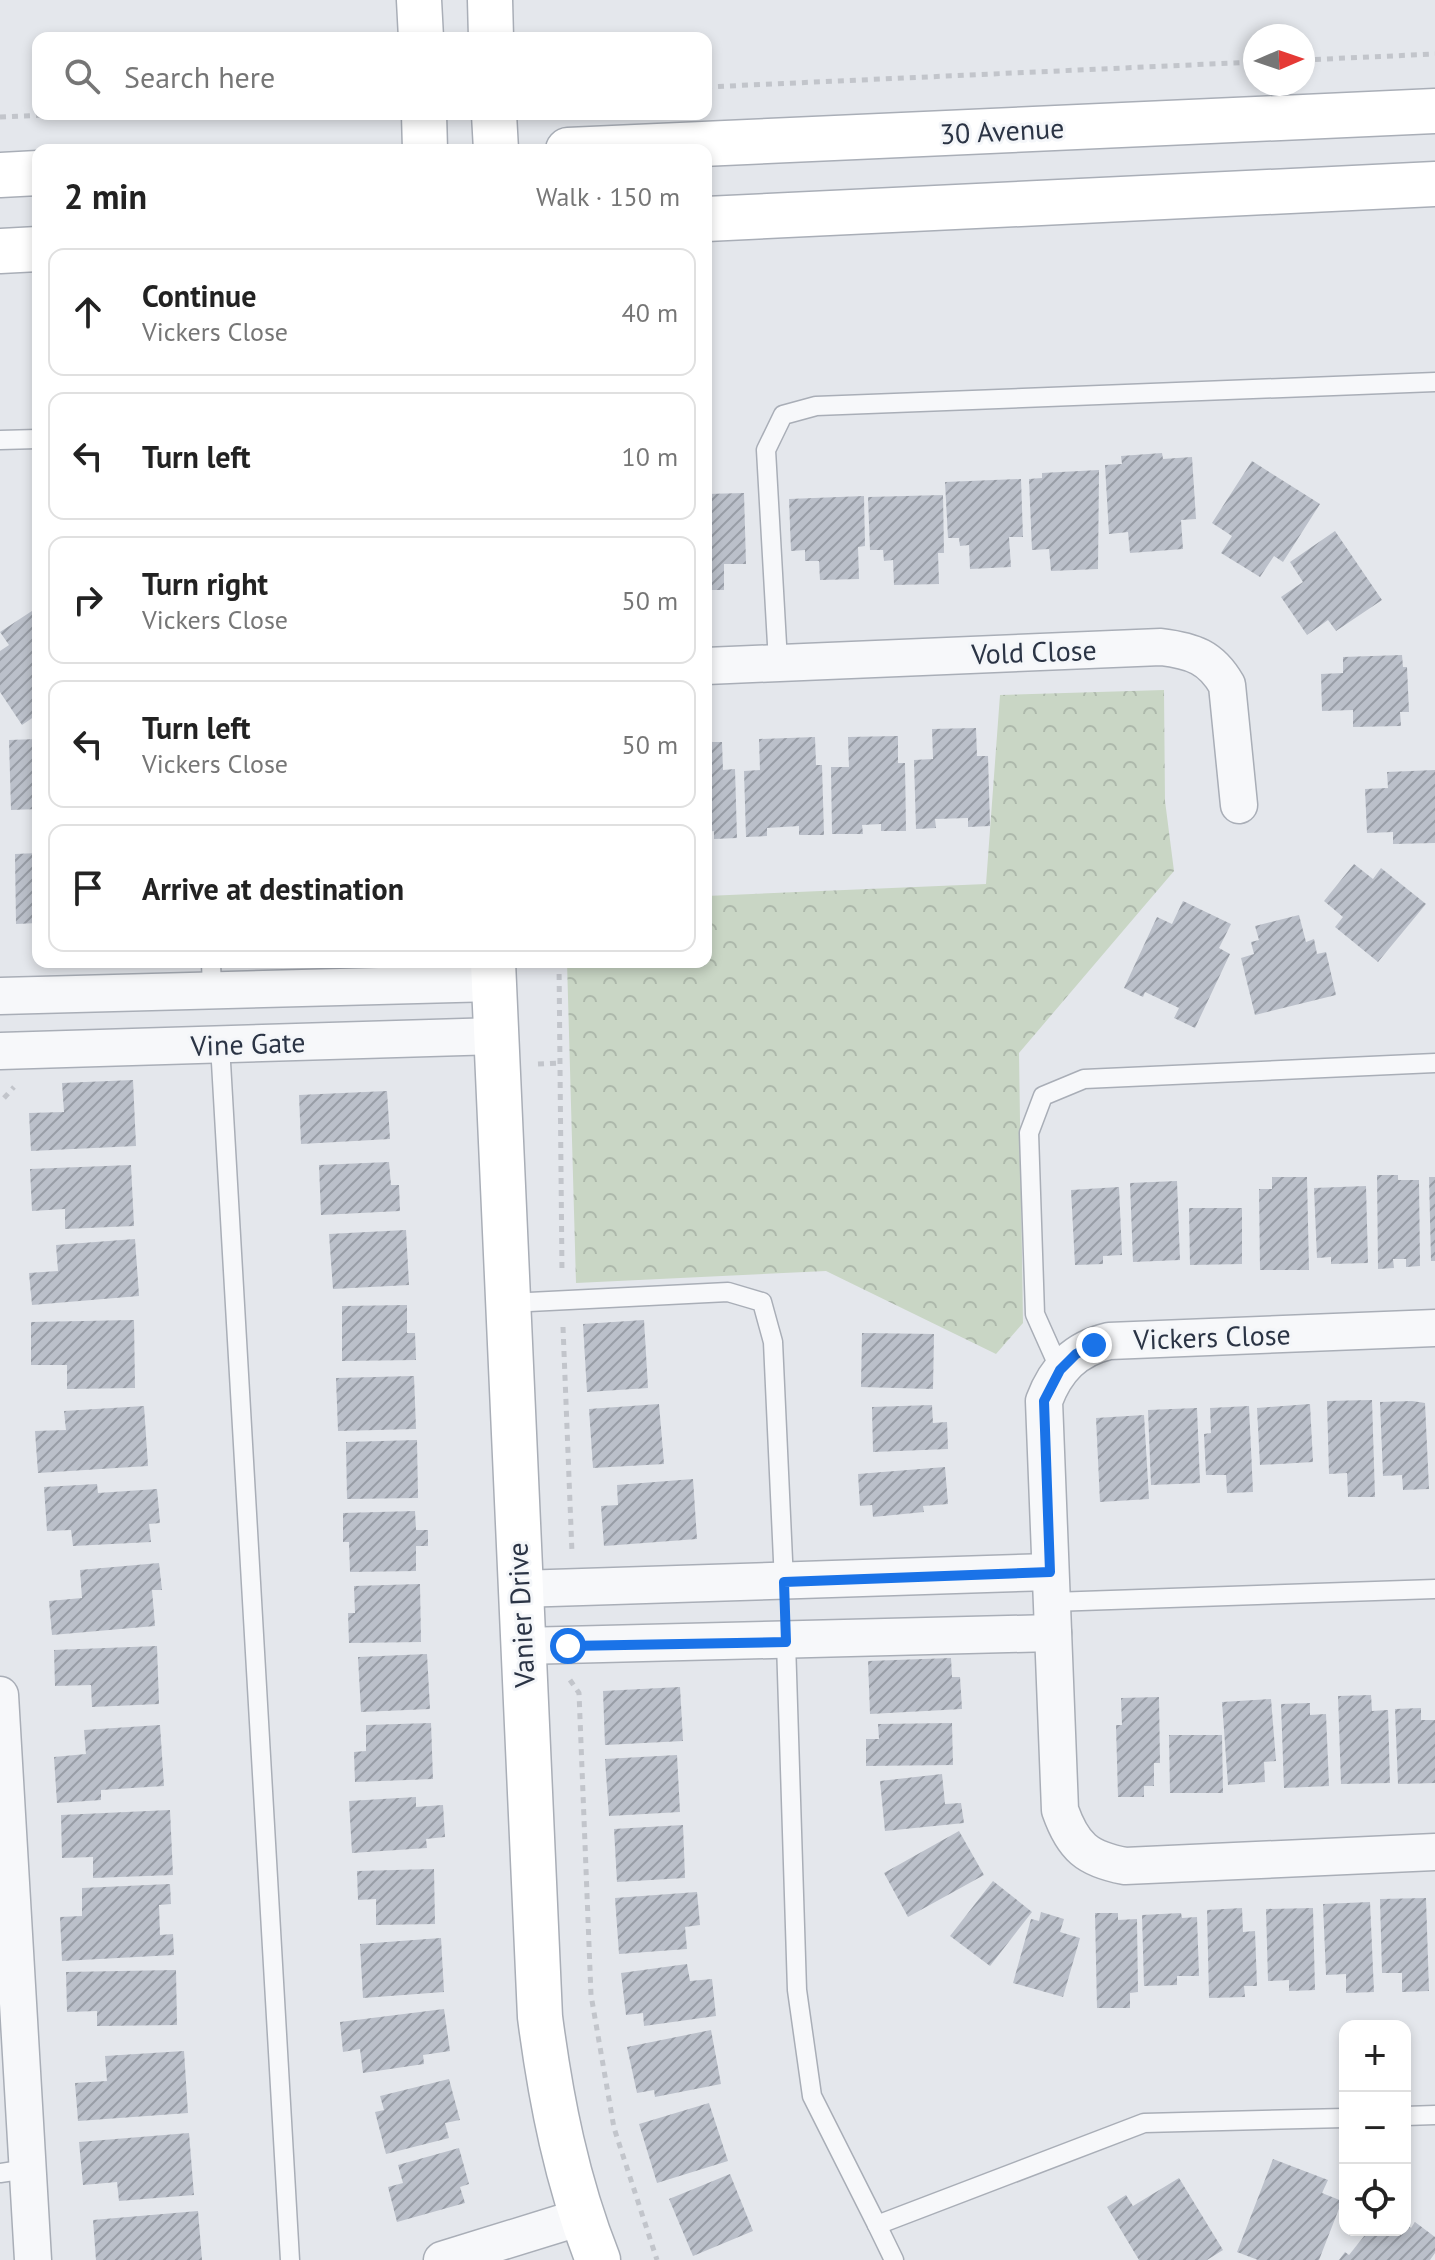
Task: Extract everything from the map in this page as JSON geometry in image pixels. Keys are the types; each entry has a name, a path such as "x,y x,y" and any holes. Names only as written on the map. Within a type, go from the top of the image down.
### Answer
{"main road":[{"path":"419,0 421,32"},
{"path":"490,0 491,32"},
{"name":"30 Avenue","path":"701,144 1435,111"},
{"path":"424,120 425,144"},
{"path":"494,120 496,144"},
{"path":"0,175 32,173"},
{"path":"712,219 1435,184"},
{"path":"0,251 32,249"},
{"name":"Vanier Drive","path":"493,973 540,2017 549,2088 581,2217 598,2260"}],"street":[{"name":"Vold Close","path":"712,666 1161,647 1192,651 1217,668 1227,685 1239,805"},
{"name":"Vine Gate","path":"0,996 212,976 493,973"},
{"path":"212,976 220,1045"},
{"name":"Vine Gate","path":"0,1051 497,1036"},
{"name":"Vickers Close","path":"1060,1370 1076,1354 1109,1341 1435,1328"},
{"path":"1060,1370 1044,1401 1060,1810 1067,1830 1080,1848 1098,1861 1125,1866 1435,1852"},
{"path":"519,1589 784,1582 1052,1602"},
{"path":"784,1582 786,1642"},
{"path":"522,1646 786,1642 1052,1602"},
{"path":"0,1695 14,2171 33,2260"},
{"path":"442,2260 581,2217"}],"lane":[{"path":"778,662 766,450 783,415 816,406 1435,382"},
{"path":"0,440 32,439"},
{"path":"220,1045 290,2260"},
{"path":"1060,1370 1035,1314 1029,1133 1043,1096 1084,1079 1435,1063"},
{"path":"509,1303 728,1292 762,1302 773,1342 784,1582"},
{"path":"1052,1602 1435,1589"},
{"path":"786,1642 797,1990 812,2096 894,2260"},
{"path":"1411,2116 1435,2115"},
{"path":"877,2225 1144,2123 1339,2118"}],"path":[{"path":"1315,59 1435,54"},
{"path":"712,87 1243,63"},
{"path":"0,117 32,116"},
{"path":"559,968 562,1300 572,1552 568,1559"},
{"path":"570,1680 579,1693 593,2009 614,2128 657,2260"}],"green space":[{"path":"1164,690 1165,801 1174,871 1019,1053 1023,1323 996,1354 826,1271 576,1283 567,968 712,968 712,896 986,884 1000,695"}],"building":[{"path":"1162,453 1163,459 1192,457 1196,519 1181,520 1183,549 1130,553 1128,532 1109,534 1105,465 1122,464 1121,456"},
{"path":"1252,461 1320,504 1283,562 1274,556 1260,577 1221,553 1232,536 1212,523"},
{"path":"1099,470 1098,569 1051,571 1049,549 1032,550 1029,479 1042,478 1042,473"},
{"path":"1021,479 1023,537 1009,537 1011,567 970,569 969,545 960,546 959,538 948,538 945,482"},
{"path":"744,493 746,564 724,564 724,590 712,590 712,494"},
{"path":"943,495 944,553 938,553 939,584 894,585 893,560 884,561 883,550 870,550 868,497"},
{"path":"864,496 865,546 858,547 859,579 820,580 819,561 805,561 805,550 791,551 789,499"},
{"path":"1335,531 1382,600 1336,631 1328,620 1307,635 1281,597 1303,582 1290,562"},
{"path":"32,611 32,718 22,725 0,692 0,651 9,645 0,632"},
{"path":"1402,655 1403,667 1407,667 1409,712 1400,712 1401,726 1353,727 1353,710 1322,711 1321,674 1343,673 1343,657"},
{"path":"976,728 977,756 988,756 990,826 968,827 968,818 935,819 936,828 916,829 914,760 933,759 932,729"},
{"path":"898,736 898,763 905,763 906,831 881,831 881,824 862,825 863,834 832,834 831,767 849,767 848,737"},
{"path":"815,737 816,765 822,765 824,835 799,835 799,826 767,828 767,836 746,837 744,771 760,770 759,739"},
{"path":"32,739 32,809 11,810 9,740"},
{"path":"712,742 722,742 723,770 735,769 737,838 714,839"},
{"path":"1435,770 1435,843 1393,844 1393,832 1367,833 1365,789 1388,788 1387,772"},
{"path":"32,853 32,923 16,924 15,854"},
{"path":"1354,864 1373,879 1381,868 1426,904 1378,962 1335,927 1343,917 1324,901"},
{"path":"1183,901 1231,924 1219,948 1230,954 1195,1028 1174,1018 1179,1008 1145,992 1143,997 1124,988 1157,917 1172,924"},
{"path":"1299,915 1306,942 1314,939 1317,954 1326,952 1336,995 1255,1015 1241,958 1254,954 1251,942 1259,940 1255,926"},
{"path":"133,1080 136,1146 31,1151 29,1113 64,1112 62,1083"},
{"path":"387,1091 390,1139 301,1144 299,1095"},
{"path":"389,1162 391,1185 399,1185 400,1211 321,1215 319,1165"},
{"path":"131,1165 134,1226 65,1229 65,1209 32,1211 30,1169"},
{"path":"1377,1175 1398,1175 1398,1180 1419,1180 1420,1266 1406,1267 1406,1259 1393,1259 1394,1268 1378,1269"},
{"path":"1272,1177 1307,1177 1309,1270 1260,1270 1259,1189 1272,1189"},
{"path":"1429,1177 1435,1177 1435,1261 1431,1261"},
{"path":"1177,1181 1180,1260 1133,1262 1130,1183"},
{"path":"1366,1186 1368,1263 1331,1264 1331,1257 1317,1258 1314,1188"},
{"path":"1119,1187 1122,1255 1103,1256 1103,1264 1075,1265 1071,1190"},
{"path":"1189,1208 1242,1208 1242,1264 1190,1265"},
{"path":"406,1230 409,1285 333,1289 329,1234"},
{"path":"135,1239 139,1296 32,1305 29,1273 58,1271 56,1245"},
{"path":"407,1305 407,1333 415,1333 416,1360 342,1361 342,1306"},
{"path":"134,1320 135,1388 67,1389 67,1365 31,1365 31,1322"},
{"path":"644,1320 648,1388 587,1392 583,1324"},
{"path":"862,1333 934,1334 933,1389 861,1387"},
{"path":"414,1376 416,1429 338,1431 336,1378"},
{"path":"1372,1400 1375,1497 1348,1497 1347,1473 1329,1474 1327,1401"},
{"path":"1380,1402 1425,1403 1429,1489 1403,1490 1402,1475 1383,1476"},
{"path":"659,1404 664,1464 593,1468 589,1409"},
{"path":"1310,1404 1313,1462 1260,1465 1257,1408"},
{"path":"932,1405 933,1423 947,1422 948,1449 873,1452 872,1407"},
{"path":"144,1406 148,1466 38,1473 35,1431 66,1430 64,1411"},
{"path":"1249,1406 1253,1492 1227,1493 1226,1475 1206,1475 1204,1434 1211,1433 1210,1408"},
{"path":"1197,1408 1200,1483 1151,1485 1148,1410"},
{"path":"1144,1415 1149,1499 1100,1502 1096,1418"},
{"path":"417,1440 418,1498 347,1499 346,1442"},
{"path":"945,1467 948,1504 923,1506 924,1512 873,1517 872,1505 860,1506 858,1474"},
{"path":"693,1479 697,1539 604,1546 601,1506 618,1505 617,1485"},
{"path":"97,1484 98,1493 157,1489 160,1523 149,1524 151,1542 73,1546 71,1530 47,1531 44,1487"},
{"path":"415,1511 416,1530 428,1530 428,1546 416,1546 416,1571 350,1572 349,1542 343,1542 343,1513"},
{"path":"159,1563 162,1590 152,1590 155,1626 52,1635 49,1601 82,1598 80,1570"},
{"path":"420,1584 421,1642 349,1643 348,1613 355,1613 354,1586"},
{"path":"157,1646 159,1704 92,1707 91,1685 55,1686 54,1650"},
{"path":"427,1654 430,1709 361,1712 358,1657"},
{"path":"951,1658 952,1677 960,1677 962,1709 870,1714 868,1661"},
{"path":"680,1687 683,1741 605,1745 603,1691"},
{"path":"1371,1695 1372,1711 1388,1710 1390,1783 1341,1784 1338,1696"},
{"path":"1159,1697 1160,1763 1154,1763 1154,1786 1144,1786 1144,1797 1118,1797 1116,1725 1122,1725 1121,1698"},
{"path":"1271,1699 1276,1761 1264,1762 1265,1782 1228,1785 1222,1702"},
{"path":"1310,1703 1310,1715 1326,1714 1329,1786 1284,1788 1281,1704"},
{"path":"1421,1708 1421,1720 1435,1720 1435,1783 1398,1784 1395,1709"},
{"path":"431,1723 433,1779 355,1782 354,1752 366,1751 366,1725"},
{"path":"952,1723 953,1765 866,1766 866,1739 879,1739 878,1724"},
{"path":"160,1725 164,1786 101,1790 101,1800 57,1803 54,1757 86,1754 84,1730"},
{"path":"1169,1735 1222,1735 1223,1793 1170,1793"},
{"path":"677,1755 680,1812 609,1816 605,1759"},
{"path":"942,1774 945,1804 961,1803 964,1823 885,1831 880,1781"},
{"path":"416,1797 416,1807 443,1805 445,1837 426,1839 427,1848 352,1853 349,1801"},
{"path":"170,1810 173,1875 93,1878 93,1857 62,1858 61,1815"},
{"path":"683,1825 685,1878 617,1882 614,1829"},
{"path":"959,1831 984,1875 908,1917 884,1873"},
{"path":"434,1869 435,1924 376,1925 376,1899 358,1900 357,1871"},
{"path":"993,1881 1032,1912 990,1966 950,1936"},
{"path":"170,1884 171,1904 159,1905 160,1935 173,1934 174,1955 62,1961 60,1917 82,1916 82,1888"},
{"path":"697,1892 700,1925 685,1927 687,1949 619,1954 615,1898"},
{"path":"1426,1898 1429,1991 1402,1992 1402,1973 1382,1973 1380,1899"},
{"path":"1370,1902 1374,1992 1346,1993 1346,1974 1326,1975 1323,1904"},
{"path":"1242,1908 1243,1932 1255,1931 1257,1986 1244,1986 1245,1997 1209,1998 1207,1910"},
{"path":"1313,1908 1315,1990 1289,1991 1289,1980 1268,1981 1266,1909"},
{"path":"1041,1912 1064,1919 1060,1932 1080,1938 1063,1997 1013,1983 1031,1919 1039,1921"},
{"path":"1095,1913 1118,1913 1118,1920 1137,1919 1138,1992 1130,1993 1130,2008 1097,2008"},
{"path":"1181,1913 1182,1918 1197,1917 1199,1976 1177,1976 1177,1985 1144,1986 1142,1915"},
{"path":"441,1938 444,1992 363,1998 360,1944"},
{"path":"687,1964 690,1981 712,1979 716,2016 644,2026 643,2013 626,2015 621,1973"},
{"path":"176,1970 177,2025 97,2026 97,2011 67,2012 66,1972"},
{"path":"444,2009 450,2051 423,2055 424,2064 363,2073 360,2049 343,2052 340,2022"},
{"path":"711,2030 721,2084 655,2097 654,2090 637,2093 627,2047"},
{"path":"184,2051 188,2113 78,2121 75,2083 107,2081 105,2056"},
{"path":"449,2079 460,2120 445,2123 449,2138 386,2154 375,2112 384,2110 380,2096"},
{"path":"709,2103 728,2161 657,2183 639,2124"},
{"path":"189,2133 194,2195 119,2201 117,2182 83,2185 79,2142"},
{"path":"459,2148 469,2184 460,2187 465,2203 397,2222 388,2187 403,2183 398,2165"},
{"path":"1273,2159 1328,2180 1322,2193 1339,2200 1339,2209 1319,2260 1258,2260 1237,2252"},
{"path":"730,2174 753,2231 693,2256 669,2199"},
{"path":"1179,2178 1223,2250 1207,2260 1139,2260 1107,2207 1126,2195 1133,2206"},
{"path":"198,2211 202,2260 96,2260 93,2220"},
{"path":"1415,2222 1435,2237 1435,2253 1430,2260 1339,2260 1345,2252 1349,2255 1364,2236 1411,2236"}],"route":[{"path":"568,1646 786,1642 784,1582 1050,1572 1044,1401 1051,1382 1060,1370 1076,1354 1094,1345"}]}
